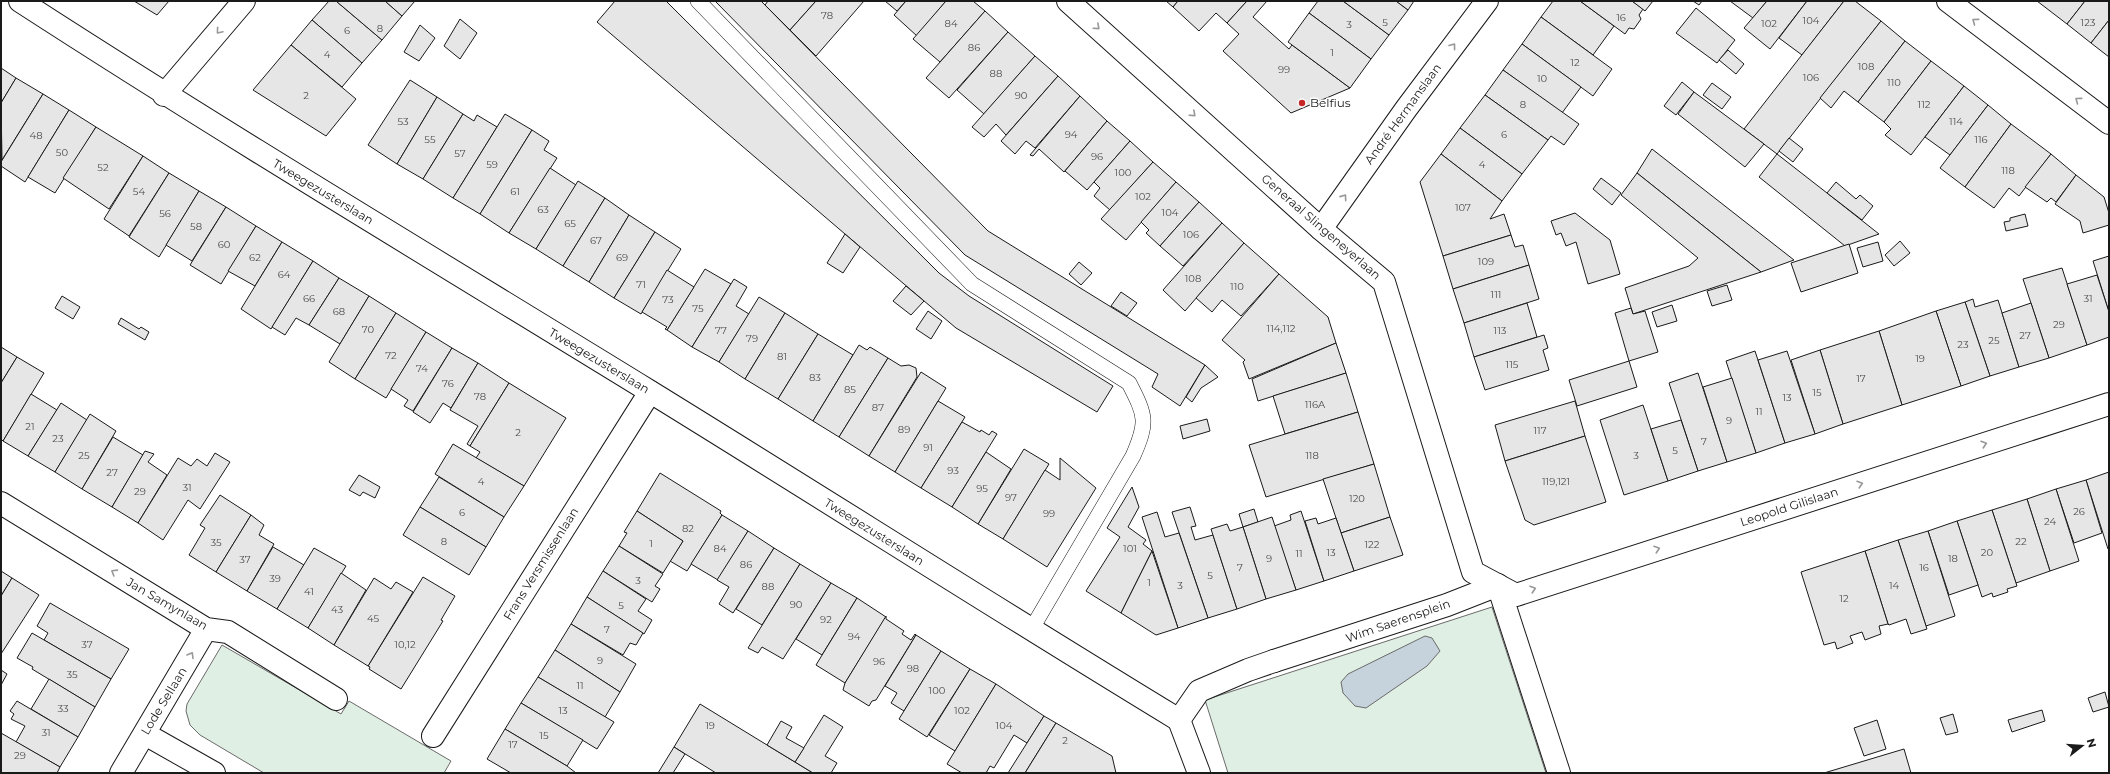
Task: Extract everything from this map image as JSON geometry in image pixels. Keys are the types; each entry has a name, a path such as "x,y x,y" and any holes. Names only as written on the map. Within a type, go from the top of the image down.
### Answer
{"street":[{"name":"Tweegezusterslaan","path":"20,1 164,95 650,392 1031,630 1179,720"},
{"path":"164,95 244,1"},
{"name":"Generaal Slingeneyerlaan","path":"1068,1 1321,229 1384,282 1472,572"},
{"name":"André Hermanslaan","path":"1321,229 1406,109 1487,1"},
{"path":"1948,1 2109,123"},
{"name":"Frans Versmissenlaan","path":"433,736 650,392"},
{"name":"Leopold Gilislaan","path":"1472,572 1516,595 2109,404"},
{"name":"Jan Samynlaan","path":"1,503 206,630 228,632 336,699"},
{"path":"1498,585 1559,773"},
{"name":"Wim Saerensplein","path":"1179,720 1199,692 1248,670 1447,605 1498,585"},
{"name":"Lode Sellaan","path":"121,773 206,630"},
{"path":"1179,720 1199,773"},
{"path":"145,734 214,773"}],"lane":[{"path":"698,1 972,284 1130,383 1142,408 1143,433 1133,456 1031,630"}],"green space":[{"path":"1492,607 1546,773 1228,773 1205,700"},
{"path":"222,645 341,714 349,701 451,761 444,773 264,773 200,735 190,725 186,711 187,704"}],"shaded area":[{"path":"1425,636 1432,638 1440,651 1427,666 1366,708 1355,706 1343,693 1341,682 1348,674"}],"building":[{"path":"134,1 169,1 157,15"},
{"path":"329,1 336,1 382,40 362,63 312,20"},
{"path":"336,1 385,1 402,16 382,40"},
{"path":"385,1 415,1 402,16"},
{"path":"615,1 666,1 939,273 969,296 1113,386 1097,412 956,328 845,234 597,22"},
{"path":"715,1 761,1 988,231 1205,365 1180,406 1152,387 1158,374 965,255"},
{"path":"768,1 816,1 790,30 765,5"},
{"path":"816,1 864,1 816,56 790,30"},
{"path":"885,1 906,1 897,11"},
{"path":"906,1 946,1 917,36 894,15"},
{"path":"946,1 973,1 985,11 940,62 913,39"},
{"path":"1166,1 1178,1 1173,7"},
{"path":"1178,1 1247,1 1227,23 1216,13 1199,31 1173,7"},
{"path":"1247,1 1267,1 1253,17 1289,49 1292,45 1350,88 1291,113 1223,51 1239,34 1227,23"},
{"path":"1318,1 1343,1 1389,35 1371,59 1309,13"},
{"path":"1343,1 1396,1 1408,10 1389,35"},
{"path":"1396,1 1414,1 1408,10"},
{"path":"1553,1 1580,1 1614,26 1593,55 1541,17"},
{"path":"1580,1 1632,1 1643,9 1639,15 1641,19 1634,29 1629,28 1625,34"},
{"path":"1632,1 1653,1 1645,11"},
{"path":"1693,1 1702,1 1699,5"},
{"path":"1730,1 1767,1 1753,18"},
{"path":"1767,1 1807,1 1770,49 1744,28"},
{"path":"1807,1 1844,1 1802,55 1779,38"},
{"path":"1844,1 1855,1 1881,21 1777,154 1744,129"},
{"path":"2037,1 2085,1 2067,24"},
{"path":"2085,1 2109,1 2109,20 2091,43 2067,24"},
{"path":"1696,8 1735,40 1717,63 1676,33"},
{"path":"985,11 1008,32 949,98 926,78"},
{"path":"1309,13 1371,59 1350,88 1288,42"},
{"path":"1541,17 1612,69 1593,96 1522,44"},
{"path":"460,19 477,33 460,59 444,46"},
{"path":"312,20 362,63 342,87 291,45"},
{"path":"2109,20 2109,57 2091,43"},
{"path":"1881,21 1905,41 1858,102 1844,91 1831,108 1820,98"},
{"path":"420,25 435,38 419,61 404,52"},
{"path":"1008,32 1035,56 984,114 957,90"},
{"path":"1905,41 1931,61 1884,122 1858,102"},
{"path":"1522,44 1581,87 1562,113 1503,70"},
{"path":"291,45 356,99 326,136 253,90"},
{"path":"1728,50 1744,64 1736,74 1719,60"},
{"path":"1035,56 1058,76 1006,135 996,124 984,137 972,127"},
{"path":"1931,61 1964,86 1911,155 1885,135 1891,129 1884,122"},
{"path":"1,68 16,78 1,103"},
{"path":"1503,70 1579,124 1564,145 1551,136 1548,140 1485,95"},
{"path":"1058,76 1080,96 1035,148 1026,141 1015,154 1001,141"},
{"path":"16,78 43,94 2,160 1,103"},
{"path":"410,80 437,97 397,164 368,145"},
{"path":"1682,82 1694,92 1676,115 1664,106"},
{"path":"1712,83 1731,97 1722,109 1703,95"},
{"path":"1964,86 1988,105 1950,155 1925,137"},
{"path":"1694,92 1764,144 1745,167 1678,114"},
{"path":"43,94 69,110 25,182 1,166 1,162"},
{"path":"1485,95 1548,140 1522,174 1460,128"},
{"path":"1080,96 1107,121 1064,172 1039,149 1033,156 1030,155"},
{"path":"437,97 463,114 423,179 397,164"},
{"path":"1988,105 2011,124 1965,187 1940,168"},
{"path":"69,110 96,127 55,193 28,177"},
{"path":"463,114 474,121 477,115 497,127 453,198 423,179"},
{"path":"505,114 532,130 480,214 453,198"},
{"path":"1107,121 1130,141 1087,190 1065,171"},
{"path":"2011,124 2051,154 2019,196 2009,188 1994,208 1965,187"},
{"path":"96,127 143,156 109,209 63,178"},
{"path":"1460,128 1522,174 1502,201 1441,154"},
{"path":"532,130 549,141 544,150 557,158 509,233 480,214"},
{"path":"1789,138 1803,149 1793,162 1779,151"},
{"path":"1130,141 1153,162 1110,210 1094,196 1100,188 1094,182"},
{"path":"1652,149 1794,260 1761,272 1637,173"},
{"path":"1441,154 1502,201 1490,219 1504,214 1511,235 1443,256 1420,182"},
{"path":"1777,154 1879,234 1845,246 1759,177"},
{"path":"2051,154 2076,175 2056,202 2051,198 2047,202 2025,187"},
{"path":"143,156 169,173 129,236 104,219"},
{"path":"1153,162 1176,182 1126,240 1101,219"},
{"path":"550,168 576,185 536,249 509,233"},
{"path":"169,173 199,191 159,257 129,237"},
{"path":"1637,173 1761,272 1633,314 1625,288 1689,266 1698,258 1621,195"},
{"path":"2076,175 2104,197 2109,213 2109,225 2083,233 2080,221 2055,204"},
{"path":"1601,178 1621,193 1612,205 1593,189"},
{"path":"578,181 605,198 563,266 536,249"},
{"path":"1176,182 1199,202 1160,246 1146,233 1149,230 1141,222"},
{"path":"1836,182 1856,199 1860,195 1873,206 1862,220 1827,193"},
{"path":"199,191 226,207 192,261 166,245"},
{"path":"605,198 629,215 589,282 563,266"},
{"path":"1199,202 1222,223 1183,266 1160,246"},
{"path":"226,207 256,226 221,284 190,265"},
{"path":"1575,213 1610,240 1620,274 1588,284 1576,242 1566,246 1561,233 1556,235 1551,221"},
{"path":"2025,214 2028,226 2006,231 2004,222 2010,221 2010,218"},
{"path":"629,215 655,232 614,298 589,282"},
{"path":"1222,223 1244,243 1185,311 1163,290"},
{"path":"256,226 282,242 255,286 228,271"},
{"path":"655,232 681,249 641,314 614,298"},
{"path":"845,234 860,247 843,273 827,263"},
{"path":"1511,235 1515,247 1523,245 1529,265 1453,289 1443,256"},
{"path":"1900,241 1910,253 1894,266 1885,255"},
{"path":"282,242 313,261 271,329 241,309"},
{"path":"1878,242 1883,261 1863,267 1857,248"},
{"path":"1244,243 1279,274 1241,316 1222,300 1212,312 1196,298"},
{"path":"1849,244 1858,273 1801,292 1791,263"},
{"path":"2109,256 2109,312 2093,261"},
{"path":"313,261 339,278 309,325 296,318 285,335 272,327"},
{"path":"1079,262 1092,273 1081,285 1069,274"},
{"path":"1529,265 1539,299 1464,323 1453,289"},
{"path":"2062,268 2087,345 2049,358 2023,279"},
{"path":"705,269 731,284 692,347 667,330"},
{"path":"667,270 694,287 667,330 665,329 667,327 642,312"},
{"path":"1279,274 1328,317 1336,343 1249,379 1243,362 1245,360 1222,340"},
{"path":"2097,275 2109,312 2109,337 2087,345 2067,284"},
{"path":"339,278 369,296 340,344 309,325"},
{"path":"734,279 747,287 736,306 749,314 719,362 692,347"},
{"path":"1727,285 1732,300 1712,306 1707,291"},
{"path":"906,286 924,301 911,315 893,301"},
{"path":"1121,292 1137,303 1127,316 1111,306"},
{"path":"62,296 80,307 73,319 55,308"},
{"path":"369,296 396,313 355,379 329,362"},
{"path":"759,297 785,313 745,379 719,362"},
{"path":"1973,299 1975,307 1998,300 2019,367 1990,376 1965,302"},
{"path":"1965,302 1990,376 1961,386 1936,311"},
{"path":"1527,303 1537,337 1474,357 1464,323"},
{"path":"2031,303 2049,358 2019,367 2002,313"},
{"path":"1672,305 1677,321 1657,327 1652,312"},
{"path":"1631,308 1633,314 1645,311 1658,352 1629,361 1615,313"},
{"path":"928,311 942,321 931,339 916,329"},
{"path":"1936,311 1961,386 1902,405 1879,331"},
{"path":"396,313 426,332 386,398 355,379"},
{"path":"785,313 818,334 778,399 745,379"},
{"path":"121,318 139,329 141,327 149,332 145,340 118,324"},
{"path":"1879,331 1902,405 1843,424 1820,350"},
{"path":"426,332 452,348 413,411 404,406 408,400 391,389"},
{"path":"818,334 853,355 813,421 778,399"},
{"path":"1544,335 1548,348 1543,350 1549,370 1485,390 1474,357"},
{"path":"1336,343 1346,373 1258,401 1252,379"},
{"path":"859,345 867,350 870,347 888,358 839,437 813,421"},
{"path":"1,347 17,357 1,383"},
{"path":"452,348 478,363 451,408 443,403 430,423 413,412"},
{"path":"1820,350 1843,424 1815,434 1791,360"},
{"path":"1755,351 1785,443 1756,453 1726,361"},
{"path":"1787,351 1815,434 1785,443 1758,360"},
{"path":"17,357 44,373 3,441 1,439 1,383"},
{"path":"888,358 901,366 909,365 916,368 917,377 869,456 839,437"},
{"path":"1629,361 1637,387 1577,406 1569,380"},
{"path":"478,363 509,383 470,446 467,444 478,426 450,410"},
{"path":"1205,365 1218,377 1201,388 1192,402 1186,397"},
{"path":"921,372 946,388 895,472 869,456"},
{"path":"1346,373 1358,412 1285,434 1273,396"},
{"path":"1698,373 1727,462 1698,471 1669,383"},
{"path":"1732,378 1756,453 1727,462 1703,387"},
{"path":"509,383 566,418 524,486 476,458 480,452 470,446"},
{"path":"31,394 57,410 28,456 3,441"},
{"path":"938,401 965,417 921,488 895,472"},
{"path":"1575,401 1585,436 1505,461 1495,425"},
{"path":"61,403 87,420 55,472 28,456"},
{"path":"1643,405 1668,481 1624,495 1600,420"},
{"path":"1358,412 1374,464 1266,497 1249,445"},
{"path":"90,414 116,431 82,489 55,472"},
{"path":"1207,419 1210,431 1183,439 1180,426"},
{"path":"1681,420 1698,471 1668,481 1651,429"},
{"path":"962,422 980,432 981,430 989,435 992,431 997,434 952,507 921,488"},
{"path":"1585,436 1606,502 1534,525 1525,520 1505,461"},
{"path":"113,437 143,455 112,507 82,489"},
{"path":"453,444 524,486 504,517 435,474"},
{"path":"1024,449 1049,464 1003,539 978,524"},
{"path":"145,451 154,454 148,462 167,475 138,523 112,507"},
{"path":"986,452 1011,469 978,524 952,507"},
{"path":"215,453 230,462 200,509 188,500 163,540 138,523 178,458 191,466 197,459 207,466"},
{"path":"1060,458 1096,488 1047,567 1003,539 1045,470 1060,480"},
{"path":"1374,464 1390,517 1341,533 1323,479"},
{"path":"2109,472 2109,549 2108,549 2086,480"},
{"path":"660,473 721,511 720,513 722,515 687,571 670,561 683,541 637,511"},
{"path":"359,475 380,487 375,498 363,492 360,496 349,490"},
{"path":"439,477 504,517 486,547 420,507"},
{"path":"2086,480 2102,533 2074,543 2056,489"},
{"path":"1132,487 1139,507 1128,527 1146,540 1143,544 1152,551 1121,613 1086,591 1120,537 1107,528"},
{"path":"2056,489 2079,561 2050,571 2027,499"},
{"path":"220,495 251,515 216,572 189,555 205,528 200,525"},
{"path":"2027,499 2050,571 2016,583 1992,510"},
{"path":"420,507 486,547 469,575 403,535"},
{"path":"1190,507 1196,526 1191,527 1195,540 1213,535 1237,609 1208,618 1172,512"},
{"path":"1254,509 1258,522 1243,527 1239,514"},
{"path":"1992,510 2017,586 2007,589 2008,592 1993,597 1992,593 1982,597 1957,521"},
{"path":"637,511 683,541 663,573 619,546 627,533 624,532"},
{"path":"1301,511 1324,581 1296,590 1274,526 1291,520 1290,515"},
{"path":"1157,512 1165,537 1179,533 1208,618 1178,628 1142,517"},
{"path":"251,515 264,525 259,535 274,544 247,591 216,572"},
{"path":"722,515 748,531 718,580 691,564"},
{"path":"1272,517 1296,590 1266,599 1243,527"},
{"path":"1390,517 1403,555 1354,571 1341,533"},
{"path":"1316,518 1318,524 1336,518 1354,571 1324,581 1305,521"},
{"path":"1957,521 1978,585 1949,595 1928,531"},
{"path":"1227,524 1230,531 1243,527 1266,599 1237,609 1211,529"},
{"path":"748,531 774,548 733,613 719,604 729,587 717,580"},
{"path":"1928,531 1955,616 1926,626 1898,540"},
{"path":"1898,540 1927,629 1911,634 1906,619 1889,625 1888,624 1865,551"},
{"path":"619,546 663,574 655,586 660,589 652,602 603,571"},
{"path":"273,547 304,565 277,609 247,591"},
{"path":"314,548 346,566 308,628 277,609"},
{"path":"774,548 800,564 762,625 736,609"},
{"path":"1152,551 1178,628 1156,635 1121,613"},
{"path":"1865,551 1888,624 1879,626 1881,634 1865,640 1862,632 1850,636 1853,643 1837,649 1835,642 1824,645 1801,572"},
{"path":"800,564 831,583 783,659 762,647 758,653 748,648"},
{"path":"1,571 12,578 1,596"},
{"path":"603,571 646,599 638,611 652,620 644,634 587,597"},
{"path":"341,573 366,590 334,645 308,628"},
{"path":"423,577 455,596 441,620 443,621 401,689 369,669 370,667 368,666"},
{"path":"12,578 39,595 1,654 1,596"},
{"path":"374,578 391,589 396,582 413,592 368,666 334,645"},
{"path":"831,583 857,598 822,655 796,639"},
{"path":"587,597 643,633 636,645 630,643 623,655 571,624"},
{"path":"857,598 886,617 845,683 816,665"},
{"path":"50,603 129,649 111,679 44,640 48,633 37,626"},
{"path":"886,616 886,619 904,631 902,634 911,640 915,634 916,635 876,700 872,701 869,706 843,690 845,683"},
{"path":"571,624 636,664 620,692 555,650"},
{"path":"32,633 111,679 95,707 32,669 33,667 17,658"},
{"path":"916,635 941,651 904,711 891,703 897,693 885,686"},
{"path":"555,650 620,692 605,717 538,677"},
{"path":"941,651 970,669 927,737 899,719"},
{"path":"970,669 996,684 955,751 929,735"},
{"path":"1,670 7,674 1,685"},
{"path":"538,677 614,722 597,749 521,703"},
{"path":"49,679 95,707 78,737 31,709"},
{"path":"996,684 1044,716 1027,743 1014,735 994,768 990,766 986,773 962,773 947,764"},
{"path":"2105,692 2109,707 2093,712 2088,698"},
{"path":"17,701 78,737 60,767 16,742 25,726 11,719 14,714 10,711"},
{"path":"521,703 583,740 567,766 505,729"},
{"path":"700,704 813,773 716,773 674,747"},
{"path":"2042,710 2045,721 2012,732 2008,720"},
{"path":"1953,714 1958,732 1946,735 1940,718"},
{"path":"824,715 843,727 825,756 837,763 831,773 813,773 795,762"},
{"path":"1044,716 1056,723 1025,773 1008,773"},
{"path":"1877,720 1886,749 1864,756 1854,728"},
{"path":"781,721 792,727 786,738 804,748 795,762 767,745"},
{"path":"1056,723 1112,756 1116,773 1025,773"},
{"path":"505,729 567,766 576,773 511,773 487,759"},
{"path":"1,733 60,767 57,773 1,773"},
{"path":"674,747 685,754 673,773 658,773"},
{"path":"1904,749 1911,773 1824,773"}],"place":[{"name":"Belfius","path":"1302,103"}]}
